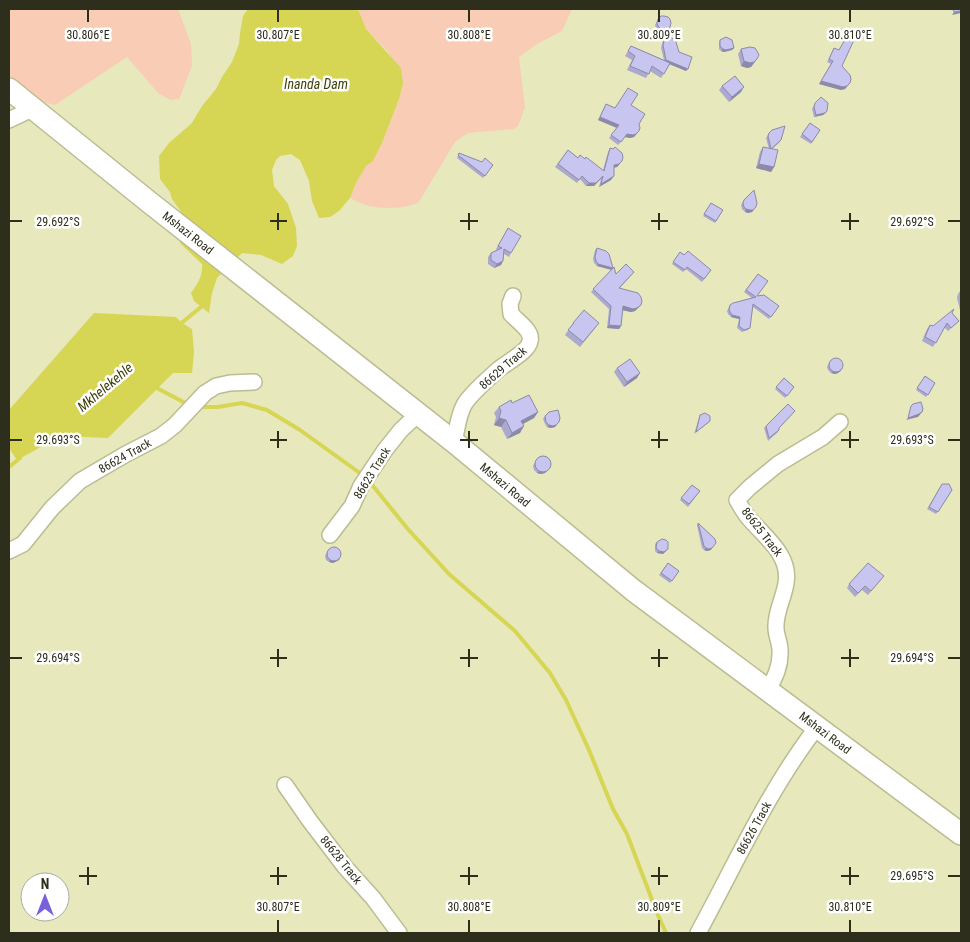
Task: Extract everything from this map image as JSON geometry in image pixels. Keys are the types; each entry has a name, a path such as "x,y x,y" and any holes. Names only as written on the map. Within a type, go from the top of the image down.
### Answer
{"street":[{"name":"Mshazi Road","path":"9,89 270,298 454,442 633,590 961,834"},
{"path":"9,120 32,109"},
{"name":"86629 Track","path":"454,442 459,416 464,403 499,369 529,345 530,335 511,314 510,304 513,296"},
{"name":"86624 Track","path":"9,552 23,544 52,508 80,481 161,436 175,425 205,393 216,386 230,383 254,382"},
{"name":"86623 Track","path":"330,535 352,506 361,486 386,450 401,430 418,414"},
{"name":"86625 Track","path":"768,690 778,672 780,662 776,627 786,584 787,571 784,559 775,546 747,516 737,500 778,464 823,437 840,422"},
{"name":"86626 Track","path":"698,933 783,777 802,746 817,727"},
{"name":"86628 Track","path":"286,785 310,821 399,933"}],"shaded area":[{"path":"9,9 178,9 191,44 192,66 179,99 171,100 159,94 127,57 55,105 40,101 9,75"},
{"path":"358,9 572,9 562,31 537,44 519,57 525,107 518,126 514,129 468,133 455,142 419,202 402,207 381,208 369,206 350,198 356,183 366,166 373,161 382,143 403,84 389,53 366,29"}],"water":[{"name":"Inanda Dam","path":"248,9 358,9 366,29 401,68 403,84 382,143 373,161 366,166 350,198 339,211 330,217 319,218 312,201 309,181 300,160 291,154 280,156 276,160 272,170 274,186 288,204 296,228 297,246 293,256 282,264 261,255 242,253 217,278 212,293 209,313 194,301 191,293 201,276 202,264 181,244 176,234 182,213 160,179 159,156 169,143 192,123 202,106 216,89 232,62 239,44 243,16"},
{"path":"94,313 176,317 192,329 194,352 192,373 173,373 108,438 61,436 17,460 9,448 9,410"}],"building":[{"path":"953,9 961,9 961,11 954,12"},
{"path":"661,16 670,19 671,23 668,34 676,42 679,52 692,57 688,69 666,60 663,45 666,34 657,23"},
{"path":"847,36 854,40 842,66 850,75 850,83 843,87 821,81 833,61 829,59 834,48 839,50"},
{"path":"726,37 732,40 734,48 726,50 720,46 720,40"},
{"path":"631,46 670,63 664,74 652,66 649,74 630,66 635,56 628,51"},
{"path":"755,48 759,55 754,62 750,63 744,61 741,49"},
{"path":"735,76 744,87 732,97 722,86"},
{"path":"628,88 638,94 631,105 645,114 639,124 639,131 633,135 627,134 621,142 611,135 619,125 600,117 606,104 615,108"},
{"path":"821,97 828,103 827,111 816,115 815,103"},
{"path":"810,123 820,130 812,142 802,134"},
{"path":"785,126 781,140 771,149 769,133 772,130"},
{"path":"615,147 622,153 622,161 614,165 614,176 601,184 603,176 596,183 589,183 582,176 579,180 558,164 568,150 578,158 580,155 585,159 586,157 604,171 610,148 613,149"},
{"path":"763,147 778,150 774,167 759,164"},
{"path":"459,153 482,162 485,158 493,165 485,176 458,155"},
{"path":"754,190 756,207 753,210 746,209 743,203 744,200"},
{"path":"711,203 723,210 716,221 704,214"},
{"path":"508,228 521,236 511,253 504,249 503,261 497,264 491,260 491,253 502,248 498,246"},
{"path":"597,248 609,254 613,268 598,264 595,257"},
{"path":"688,251 711,270 704,279 687,267 685,270 673,262 680,252 684,255"},
{"path":"626,264 634,272 619,288 638,293 642,301 641,305 633,309 623,306 621,326 609,325 611,306 593,289 614,267 616,274"},
{"path":"758,274 768,281 757,296 764,295 779,306 771,317 753,304 750,328 744,330 739,326 740,317 732,315 730,312 730,305 756,297 746,290"},
{"path":"954,309 952,313 959,321 951,328 947,323 936,343 925,337 930,325 933,326"},
{"path":"584,310 599,323 583,342 568,330"},
{"path":"833,358 839,358 843,365 839,372 833,372 829,368 829,362"},
{"path":"630,359 640,373 627,382 617,368"},
{"path":"925,376 935,383 928,395 917,388"},
{"path":"784,378 794,387 787,396 776,387"},
{"path":"529,395 538,412 521,421 524,426 512,433 506,420 499,418 501,411 499,407 511,400 512,403"},
{"path":"921,402 922,412 908,418 911,406"},
{"path":"788,404 795,411 779,430 769,438 766,426"},
{"path":"558,410 559,422 553,426 549,425 546,422 545,416 549,412"},
{"path":"705,413 710,416 710,421 696,432 700,415"},
{"path":"543,456 551,464 543,472 535,464"},
{"path":"942,484 949,484 952,490 938,512 929,507"},
{"path":"692,485 700,491 689,504 681,498"},
{"path":"698,523 715,539 716,543 712,548 709,549 704,546"},
{"path":"662,539 668,542 668,549 664,552 656,548 657,542"},
{"path":"334,547 339,549 341,554 339,559 334,561 329,559 327,554 329,549"},
{"path":"668,563 679,571 672,581 661,573"},
{"path":"868,563 884,576 871,591 865,586 858,593 849,584"}],"waterway":[{"name":"Mkhelekehle","path":"179,325 201,307"},
{"path":"153,386 189,405"},
{"path":"198,407 218,407 242,403 267,410 300,430 364,476"},
{"name":"Mkhelekehle","path":"9,467 20,458"},
{"path":"369,481 407,528 449,574 515,631 550,673 566,700 613,809 627,834 666,933"}]}
